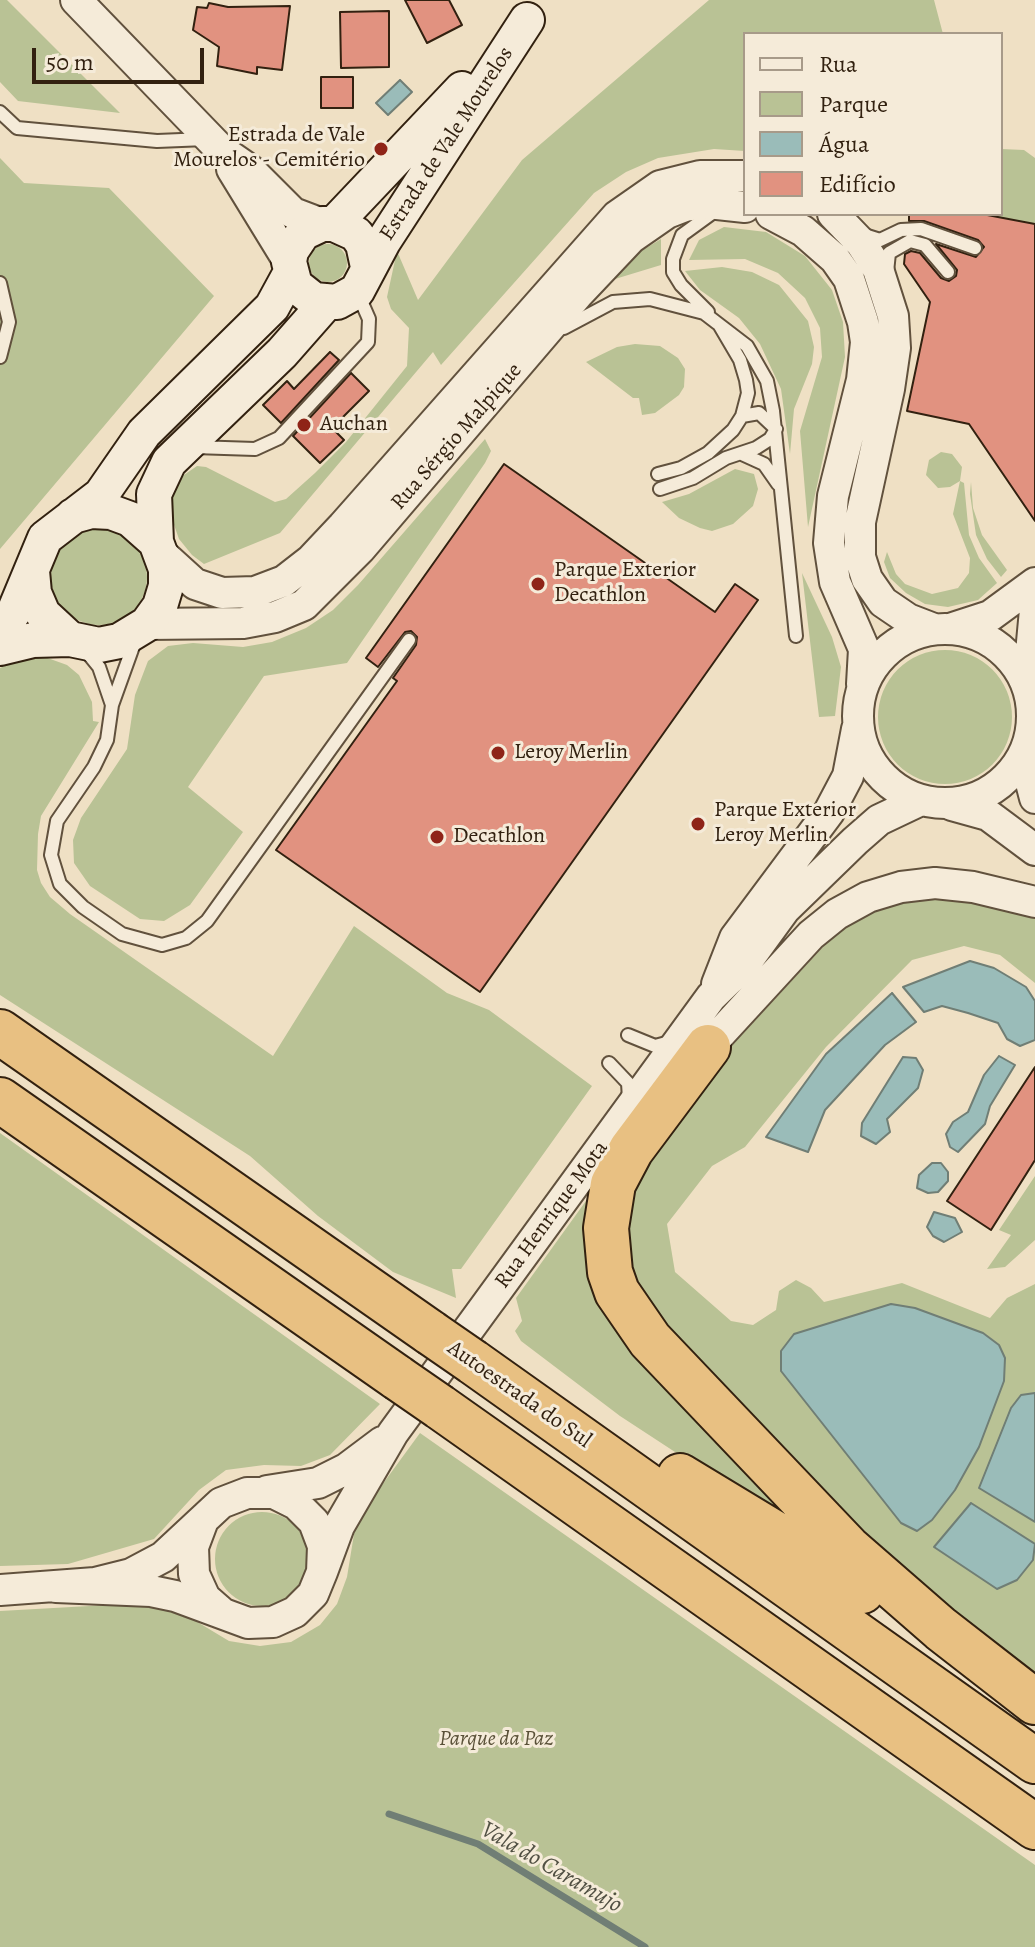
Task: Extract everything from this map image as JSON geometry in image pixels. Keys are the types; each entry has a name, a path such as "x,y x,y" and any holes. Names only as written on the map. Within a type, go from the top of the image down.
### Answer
{"highway":[{"name":"Autoestrada do Sul","path":"0,1032 489,1373 1035,1761"},
{"path":"697,1039 613,1184 606,1238 610,1272 617,1292 650,1340 848,1548 1035,1705"},
{"path":"0,1100 1035,1827"},
{"path":"489,1373 581,1417 783,1538 1035,1705"}],"main road":[{"name":"Estrada de Vale Mourelos","path":"0,632 15,610 45,538 101,495 144,433 272,307 290,268 296,241 303,233 328,224 360,200 535,10"},
{"name":"Estrada de Vale Mourelos","path":"143,627 160,606 166,586 154,494 164,471 183,447 350,287 535,10"},
{"name":"Estrada de Vale Mourelos","path":"328,224 356,234 367,255 350,287"},
{"path":"290,268 303,294 350,287"},
{"path":"72,516 91,511 111,512 130,519 159,548"},
{"path":"32,571 34,593 43,614 75,641"},
{"path":"0,648 33,640 99,645 143,627"}],"street":[{"path":"76,0 216,144 250,170 293,213 328,224"},
{"path":"216,144 290,268"},
{"name":"Rua Sérgio Malpique","path":"159,548 195,584 222,593 255,592 297,572 617,216 660,186 700,176 743,176"},
{"name":"Rua Sérgio Malpique","path":"143,627 243,623 275,617 304,605 347,564 483,409 578,294 631,238 667,213 685,206 741,206"},
{"path":"775,216 803,231 835,259 849,279 863,322 866,342 862,380 833,496 829,543 835,582 864,649 866,663 859,703 861,743 874,768 894,788 919,801 950,804 988,815 1035,850"},
{"path":"839,220 878,269 888,291 895,348 860,522 860,557 867,579 883,602 908,619 977,634 999,646 1016,663 1028,685"},
{"path":"859,703 872,667 889,649 910,636 990,616 1035,583"},
{"path":"1035,610 1028,685 1033,715 1029,745 1035,798"},
{"name":"Rua Henrique Mota","path":"322,1572 339,1526 393,1433 625,1116 697,1039 735,938 829,812 841,790 854,758 859,703"},
{"path":"950,804 983,796 1011,775 1029,745"},
{"name":"Rua Henrique Mota","path":"711,997 745,964 785,909 879,820 919,801"},
{"path":"697,1039 796,923 826,870"},
{"path":"697,1039 811,935 837,914 868,897 901,887 935,883 973,887 1035,902"},
{"name":"Rua Henrique Mota","path":"261,1492 318,1483 346,1469 393,1433"},
{"path":"0,1590 116,1579 143,1568 174,1548 210,1512 234,1496 261,1492 296,1504 314,1522 323,1546 322,1572 313,1594 285,1618 248,1623 175,1596 151,1591 56,1587"},
{"path":"210,1512 193,1547 194,1574 205,1598 225,1615"}],"lane":[{"path":"0,112 17,128 216,144"},
{"path":"658,474 681,468 708,453 733,430 742,416 748,393 740,360 714,319 673,272 675,247 695,222 713,212 741,206"},
{"path":"839,220 875,240 901,230 921,229 975,248"},
{"path":"888,291 888,256 903,242 925,245 948,272"},
{"path":"0,283 9,322 0,357"},
{"path":"183,447 255,449 279,438 368,342 369,319 350,287"},
{"path":"483,409 560,332 596,308 630,298 650,299 714,319 738,337 761,368 776,429 796,636"},
{"path":"742,416 759,413 776,429"},
{"path":"660,489 693,478 726,458 764,444 776,429"},
{"path":"742,454 764,464 782,495"},
{"path":"143,627 112,705 102,754 57,821 52,840 54,869 69,896 122,934 151,944 174,942 197,931 207,921 409,640"},
{"path":"75,641 99,667 112,705"},
{"path":"628,1035 655,1046 697,1039"},
{"path":"609,1063 628,1083 625,1116"}],"green space":[{"path":"0,0 7,0 120,113 18,101 0,82"},
{"path":"709,0 934,0 942,32 743,32 743,151 714,149 658,158 626,172 594,193 441,365 433,352 280,533 204,564 192,555 179,539 173,522 173,493 181,477 197,466 206,467 275,502 286,499 315,473 346,442 407,366 409,328 391,309 387,297 397,251 418,300 522,160"},
{"path":"1003,149 1024,150 1035,158 1035,224 993,216 1003,216"},
{"path":"0,158 24,183 109,188 214,296 0,549"},
{"path":"724,227 766,232 805,256 832,290 843,322 845,357 808,527 800,431 822,357 820,328 805,298 778,273 745,259 689,260 699,240"},
{"path":"661,239 661,265 615,279 641,251"},
{"path":"328,244 341,250 347,263 341,276 328,282 315,276 309,263 315,250"},
{"path":"722,267 752,272 779,285 808,321 814,347 812,364 794,409 790,454 781,389 760,344 739,318 700,290 685,271"},
{"path":"635,344 660,346 678,358 685,369 684,387 679,395 655,413 642,415 639,398 633,398 586,362 617,347"},
{"path":"485,439 491,451 485,463 347,663 264,676 188,787 243,832 190,905 164,921 140,919 90,886 74,863 73,840 81,818 127,749 135,695 148,661 168,646 193,643 243,647 272,642 306,628 333,610 358,585"},
{"path":"941,452 952,454 962,467 960,481 950,487 938,488 926,475 929,460"},
{"path":"735,469 754,474 758,489 753,506 733,524 712,531 700,528 679,518 662,502 689,494"},
{"path":"960,481 964,483 969,535 979,558 997,583 978,600 948,607 925,604 906,593 890,578 884,562 887,552 896,574 905,584 932,594 958,588 969,573 970,558 953,514"},
{"path":"971,482 973,508 982,535 1007,570 1001,577 987,559 976,535 970,494"},
{"path":"99,529 117,533 133,543 143,559 147,577 143,595 133,611 117,621 99,625 81,621 65,611 55,595 51,577 55,559 65,543 81,533"},
{"path":"802,573 832,637 841,667 835,716 819,717"},
{"path":"945,650 971,655 993,669 1007,691 1012,717 1007,743 993,765 971,779 945,784 919,779 897,765 883,743 878,717 883,691 897,669 919,655"},
{"path":"42,656 67,665 79,675 92,702 93,721 99,722 41,816 38,834 37,870 41,883 50,897 70,914 273,1056 354,926 447,993 489,1010 592,1086 461,1269 452,1269 456,1298 393,1272 318,1216 250,1156 0,995 0,668 26,657"},
{"path":"943,895 1035,913 1035,983 1000,955 964,946 912,960 826,1047 745,1147 712,1166 667,1224 675,1272 731,1321 753,1325 776,1310 779,1291 796,1280 811,1288 824,1302 902,1283 990,1318 1007,1298 1035,1284 1035,1675 861,1541 682,1358 626,1269 623,1200 714,1065 844,924 875,908 903,899"},
{"path":"0,1133 380,1404 330,1455 301,1466 264,1465 226,1470 199,1490 154,1539 68,1564 0,1566"},
{"path":"1035,1176 1035,1240 1005,1267 987,1269 1011,1235 999,1230"},
{"path":"596,1187 590,1223 794,1523 701,1469 620,1416 521,1341 515,1331 522,1321 516,1298"},
{"name":"Parque da Paz","path":"420,1433 1035,1865 1035,1947 0,1947 0,1611 143,1603 179,1611 229,1641 260,1646 291,1642 320,1625 337,1604 347,1577 355,1528 371,1500"},
{"path":"253,1512 271,1512 296,1525 306,1541 309,1559 306,1577 296,1593 271,1606 253,1606 228,1593 215,1568 215,1550 228,1525"}],"water":[{"path":"400,80 412,92 388,115 376,103"},
{"path":"970,961 994,968 1026,987 1035,1001 1035,1040 1020,1046 1007,1039 998,1023 942,1006 924,1012 903,987"},
{"path":"892,993 916,1022 885,1045 825,1110 808,1152 766,1137 826,1054"},
{"path":"999,1056 1015,1065 990,1106 985,1124 958,1152 950,1147 946,1134 953,1122 968,1112 984,1075"},
{"path":"903,1057 916,1058 923,1070 918,1088 887,1119 890,1132 876,1144 861,1136 862,1123"},
{"path":"932,1163 941,1163 948,1172 948,1181 938,1192 928,1193 917,1188 919,1175"},
{"path":"934,1212 955,1218 962,1232 944,1242 933,1236 927,1227"},
{"path":"891,1304 915,1308 983,1333 999,1345 1005,1358 1004,1381 979,1447 955,1490 932,1520 917,1531 901,1523 781,1371 781,1351 794,1334"},
{"path":"1035,1393 1035,1522 979,1488 1011,1408 1021,1395"},
{"path":"971,1503 1035,1544 1033,1560 1017,1580 997,1589 934,1547"}],"building":[{"path":"405,0 449,0 462,25 427,43"},
{"path":"209,3 228,7 290,6 282,70 257,67 257,74 217,66 219,47 193,30 197,7 207,8"},
{"path":"389,11 389,67 341,68 340,12"},
{"path":"321,77 353,77 353,108 321,108"},
{"path":"909,216 993,216 1035,224 1035,521 969,424 907,411 930,302 904,264 905,254 911,251 920,253 941,278 949,281 956,276 957,270 936,244 976,257 984,247 978,240 924,221 909,221"},
{"path":"330,352 339,360 281,423 263,405 287,381 294,389"},
{"path":"351,373 369,391 332,428 344,440 320,463 293,436"},
{"name":"Leroy Merlin","path":"504,464 715,612 735,584 758,600 480,992 276,850 397,681 393,678 416,645 417,637 411,631 405,632 378,667 366,658"},
{"path":"1035,1067 1035,1160 991,1230 947,1201"}],"waterway":[{"name":"Vala do Caramujo","path":"389,1814 478,1844 645,1947"}],"place":[{"name":"Estrada de Vale Mourelos - Cemitério","path":"381,149"},
{"name":"Auchan","path":"304,425"},
{"name":"Parque Exterior Decathlon","path":"538,584"},
{"name":"Leroy Merlin","path":"498,753"},
{"name":"Parque Exterior Leroy Merlin","path":"698,824"},
{"name":"Decathlon","path":"437,837"}]}
